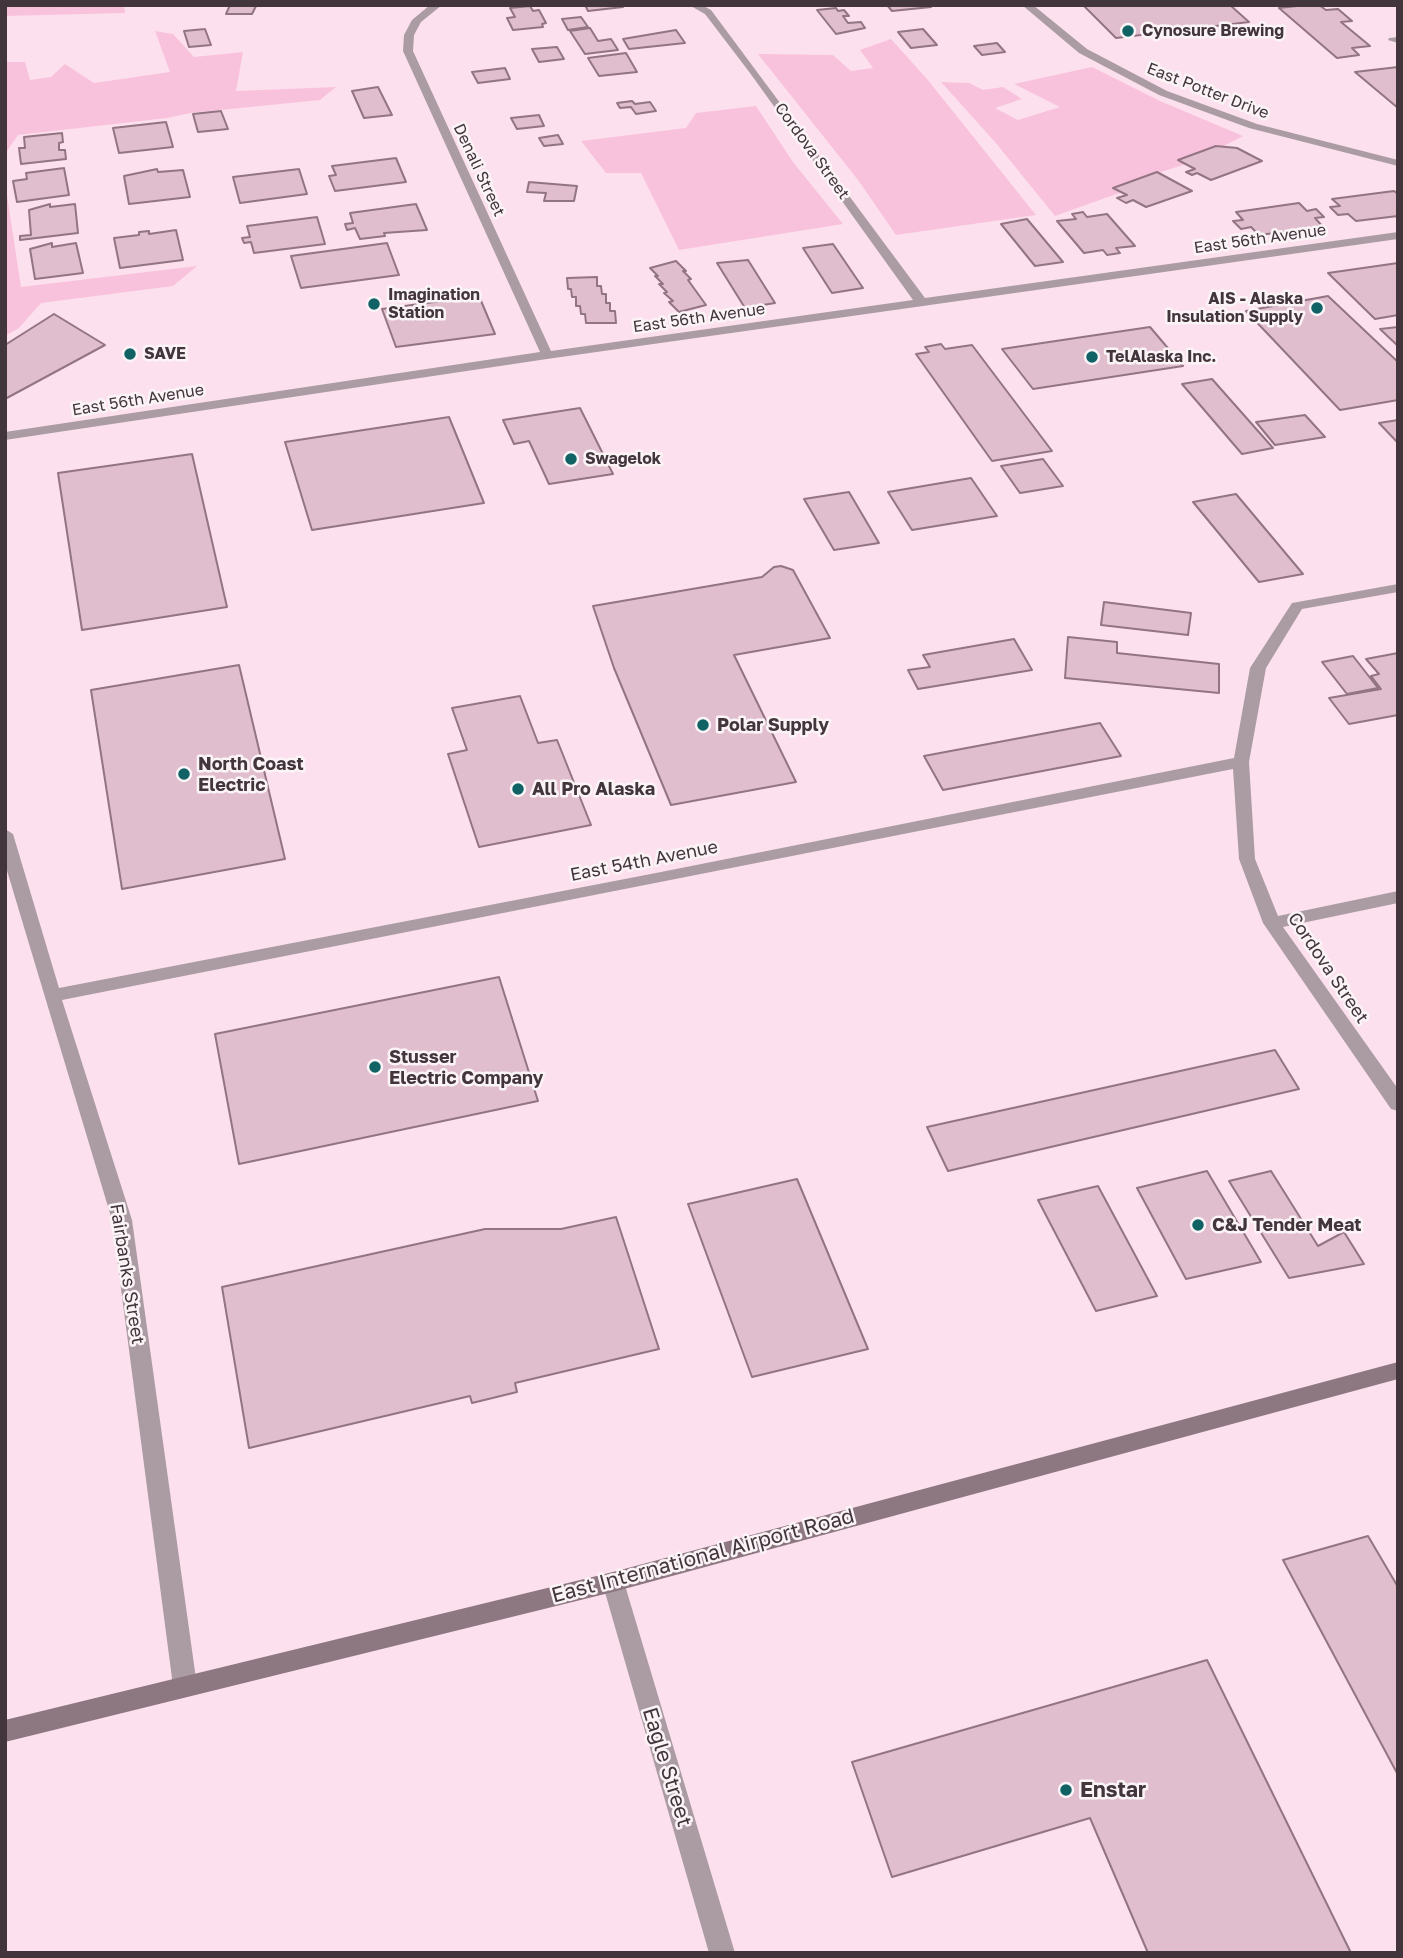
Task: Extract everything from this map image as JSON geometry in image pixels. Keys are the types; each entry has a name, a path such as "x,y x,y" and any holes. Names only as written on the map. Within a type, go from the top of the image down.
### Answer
{"main road":[{"name":"East International Airport Road","path":"5,1731 613,1582 1398,1370"}],"street":[{"name":"Denali Street","path":"437,5 417,20 409,35 408,51 547,355"},
{"name":"Cordova Street","path":"694,5 708,12 754,71 922,303"},
{"name":"East Potter Drive","path":"1027,5 1083,51 1163,93 1253,126 1398,163"},
{"name":"East 56th Avenue","path":"5,436 547,355 1398,235"},
{"name":"Cordova Street","path":"1398,588 1297,606 1258,668 1241,762 1247,859 1272,923 1398,1104"},
{"name":"East 54th Avenue","path":"54,995 1241,762"},
{"name":"Fairbanks Street","path":"5,834 122,1220 185,1686"},
{"path":"1272,923 1398,897"},
{"name":"Eagle Street","path":"613,1582 722,1953"}],"shaded area":[{"path":"5,5 124,5 125,13 5,16"},
{"path":"155,31 173,34 194,57 243,52 236,91 336,87 320,100 18,135 5,154 5,62 25,62 30,80 51,77 65,64 94,83 170,72"},
{"path":"891,39 927,79 1036,215 896,235 858,180 758,54 833,55 851,71 873,68 860,50"},
{"path":"1092,67 1160,101 1243,136 1220,148 1179,160 1186,164 1114,187 1122,192 1055,216 995,142 941,82 969,83 983,90 1003,87 1022,99 995,108 1018,120 1060,107 1014,84"},
{"path":"756,106 793,162 843,224 679,250 641,173 606,173 581,141 686,128 696,113"},
{"path":"5,182 21,287 197,266 173,286 41,303 19,328 5,336"}],"building":[{"path":"230,5 256,6 252,14 226,14"},
{"path":"585,5 622,5 623,7 588,11"},
{"path":"887,5 930,5 931,7 892,11"},
{"path":"1083,5 1230,5 1249,22 1116,38"},
{"path":"1319,5 1326,10 1338,9 1352,21 1341,22 1370,46 1352,48 1359,55 1337,58 1279,8"},
{"path":"530,6 533,11 539,10 546,23 542,24 543,27 513,30 507,18 515,17 510,8"},
{"path":"836,8 838,11 844,10 849,16 843,16 848,23 861,22 865,28 836,34 817,10"},
{"path":"581,17 588,27 568,30 562,19"},
{"path":"590,28 598,41 611,39 618,50 585,54 570,31"},
{"path":"205,29 211,45 189,47 184,31"},
{"path":"923,29 937,45 911,48 898,32"},
{"path":"676,30 685,43 629,49 623,39"},
{"path":"997,43 1005,52 982,55 974,46"},
{"path":"557,47 564,59 539,62 532,49"},
{"path":"626,53 637,72 599,76 588,58"},
{"path":"1398,67 1398,108 1355,72"},
{"path":"505,68 510,79 478,83 472,72"},
{"path":"378,87 392,115 364,118 352,91"},
{"path":"632,101 635,104 650,102 656,111 636,114 631,107 620,108 617,103"},
{"path":"221,111 228,129 198,132 193,114"},
{"path":"539,115 544,126 517,129 511,118"},
{"path":"166,122 173,147 119,153 113,128"},
{"path":"62,133 63,142 59,143 59,150 65,150 66,159 21,164 19,148 25,148 24,137"},
{"path":"558,135 563,144 544,146 539,138"},
{"path":"1216,146 1237,148 1262,161 1211,180 1197,173 1192,175 1186,172 1195,169 1178,160"},
{"path":"396,158 406,182 335,191 329,176 336,175 332,166"},
{"path":"64,168 69,195 17,202 13,181 27,179 26,173"},
{"path":"157,169 158,172 183,170 190,197 129,204 124,176"},
{"path":"299,169 307,194 240,203 233,177"},
{"path":"1157,172 1192,191 1146,207 1133,200 1126,203 1117,198 1127,195 1113,188"},
{"path":"529,182 577,186 574,201 544,201 546,193 527,192"},
{"path":"1394,191 1398,194 1398,216 1356,221 1348,214 1338,215 1330,207 1340,206 1332,199"},
{"path":"1299,203 1307,211 1316,209 1324,217 1315,218 1323,227 1259,235 1251,227 1241,229 1233,221 1243,220 1236,212"},
{"path":"50,204 50,207 75,204 78,233 20,240 20,236 31,235 29,210"},
{"path":"416,204 427,230 384,233 385,236 360,239 355,228 347,230 345,224 353,223 350,213"},
{"path":"1083,212 1087,217 1107,214 1135,246 1116,248 1120,253 1107,255 1103,250 1084,253 1057,221 1076,219 1072,214"},
{"path":"317,217 325,244 254,253 251,242 244,243 242,238 250,237 247,226"},
{"path":"1027,219 1063,262 1035,266 1001,224"},
{"path":"176,230 183,260 120,268 114,238 139,235 139,232 149,231 149,234"},
{"path":"52,243 52,247 76,243 83,273 35,279 30,249"},
{"path":"387,243 399,275 301,288 291,256"},
{"path":"833,244 863,288 832,293 803,248"},
{"path":"748,260 775,303 745,308 717,263"},
{"path":"676,261 686,271 683,271 691,279 688,280 706,305 679,312 669,302 673,301 664,293 667,292 659,284 663,284 650,268"},
{"path":"1398,263 1398,315 1375,319 1328,273"},
{"path":"597,277 597,286 601,286 602,294 606,294 610,311 615,311 616,323 586,323 585,314 581,314 580,306 576,306 576,297 572,297 571,289 568,289 567,278"},
{"name":"Imagination Station","path":"479,296 495,334 396,347 382,309"},
{"path":"1328,296 1398,362 1398,400 1340,410 1246,311"},
{"path":"54,314 105,345 5,399 5,345"},
{"name":"TelAlaska Inc.","path":"1150,327 1183,366 1033,389 1002,349"},
{"path":"1398,327 1398,346 1380,329"},
{"path":"941,344 945,349 972,345 1052,451 992,461 916,354 929,352 925,347"},
{"path":"1212,379 1273,448 1242,454 1182,384"},
{"name":"Swagelok","path":"580,408 613,474 549,484 529,441 514,444 503,420"},
{"path":"1305,415 1325,437 1275,445 1256,422"},
{"path":"449,417 484,503 312,530 285,442"},
{"path":"1398,420 1398,443 1379,423"},
{"path":"192,454 227,607 82,630 58,473"},
{"path":"1043,459 1063,486 1020,493 1001,466"},
{"path":"971,478 997,516 912,530 888,492"},
{"path":"849,492 879,543 834,550 804,499"},
{"path":"1236,494 1303,574 1259,582 1193,502"},
{"name":"Polar Supply","path":"774,567 793,570 830,638 734,655 796,782 671,805 614,668 593,606 762,577"},
{"path":"1104,602 1191,613 1188,635 1101,625"},
{"path":"1068,637 1117,642 1117,653 1219,664 1219,693 1065,678"},
{"path":"1014,639 1032,670 918,689 908,670 930,667 923,655"},
{"path":"1398,653 1398,715 1349,724 1329,698 1381,689 1371,676 1379,674 1366,659"},
{"path":"1353,656 1378,688 1347,694 1322,662"},
{"name":"North Coast Electric","path":"239,665 285,859 122,889 91,690"},
{"name":"All Pro Alaska","path":"520,696 538,743 557,740 591,825 479,847 448,754 467,750 452,708"},
{"path":"1100,723 1121,756 943,790 924,756"},
{"name":"Stusser Electric Company","path":"499,977 538,1101 239,1164 215,1034"},
{"path":"1275,1050 1299,1089 948,1171 927,1127"},
{"name":"C&J Tender Meat","path":"1207,1171 1261,1262 1186,1279 1137,1188"},
{"path":"1271,1171 1318,1246 1344,1232 1364,1264 1289,1278 1229,1181"},
{"path":"797,1179 868,1349 752,1377 688,1204"},
{"path":"1098,1186 1157,1296 1096,1311 1038,1200"},
{"path":"616,1217 659,1349 515,1383 517,1392 472,1403 470,1396 249,1448 222,1287 485,1229 561,1229"},
{"path":"1368,1536 1398,1587 1398,1775 1283,1560"},
{"name":"Enstar","path":"1207,1660 1351,1953 1148,1953 1090,1818 892,1877 852,1762"}],"place":[{"name":"Cynosure Brewing","path":"1128,31"},
{"name":"Imagination Station","path":"374,304"},
{"name":"AIS - Alaska Insulation Supply","path":"1317,308"},
{"name":"SAVE","path":"130,354"},
{"name":"TelAlaska Inc.","path":"1092,357"},
{"name":"Swagelok","path":"571,459"},
{"name":"Polar Supply","path":"703,725"},
{"name":"North Coast Electric","path":"184,774"},
{"name":"All Pro Alaska","path":"518,789"},
{"name":"Stusser Electric Company","path":"375,1067"},
{"name":"C&J Tender Meat","path":"1198,1225"},
{"name":"Enstar","path":"1066,1790"}]}
